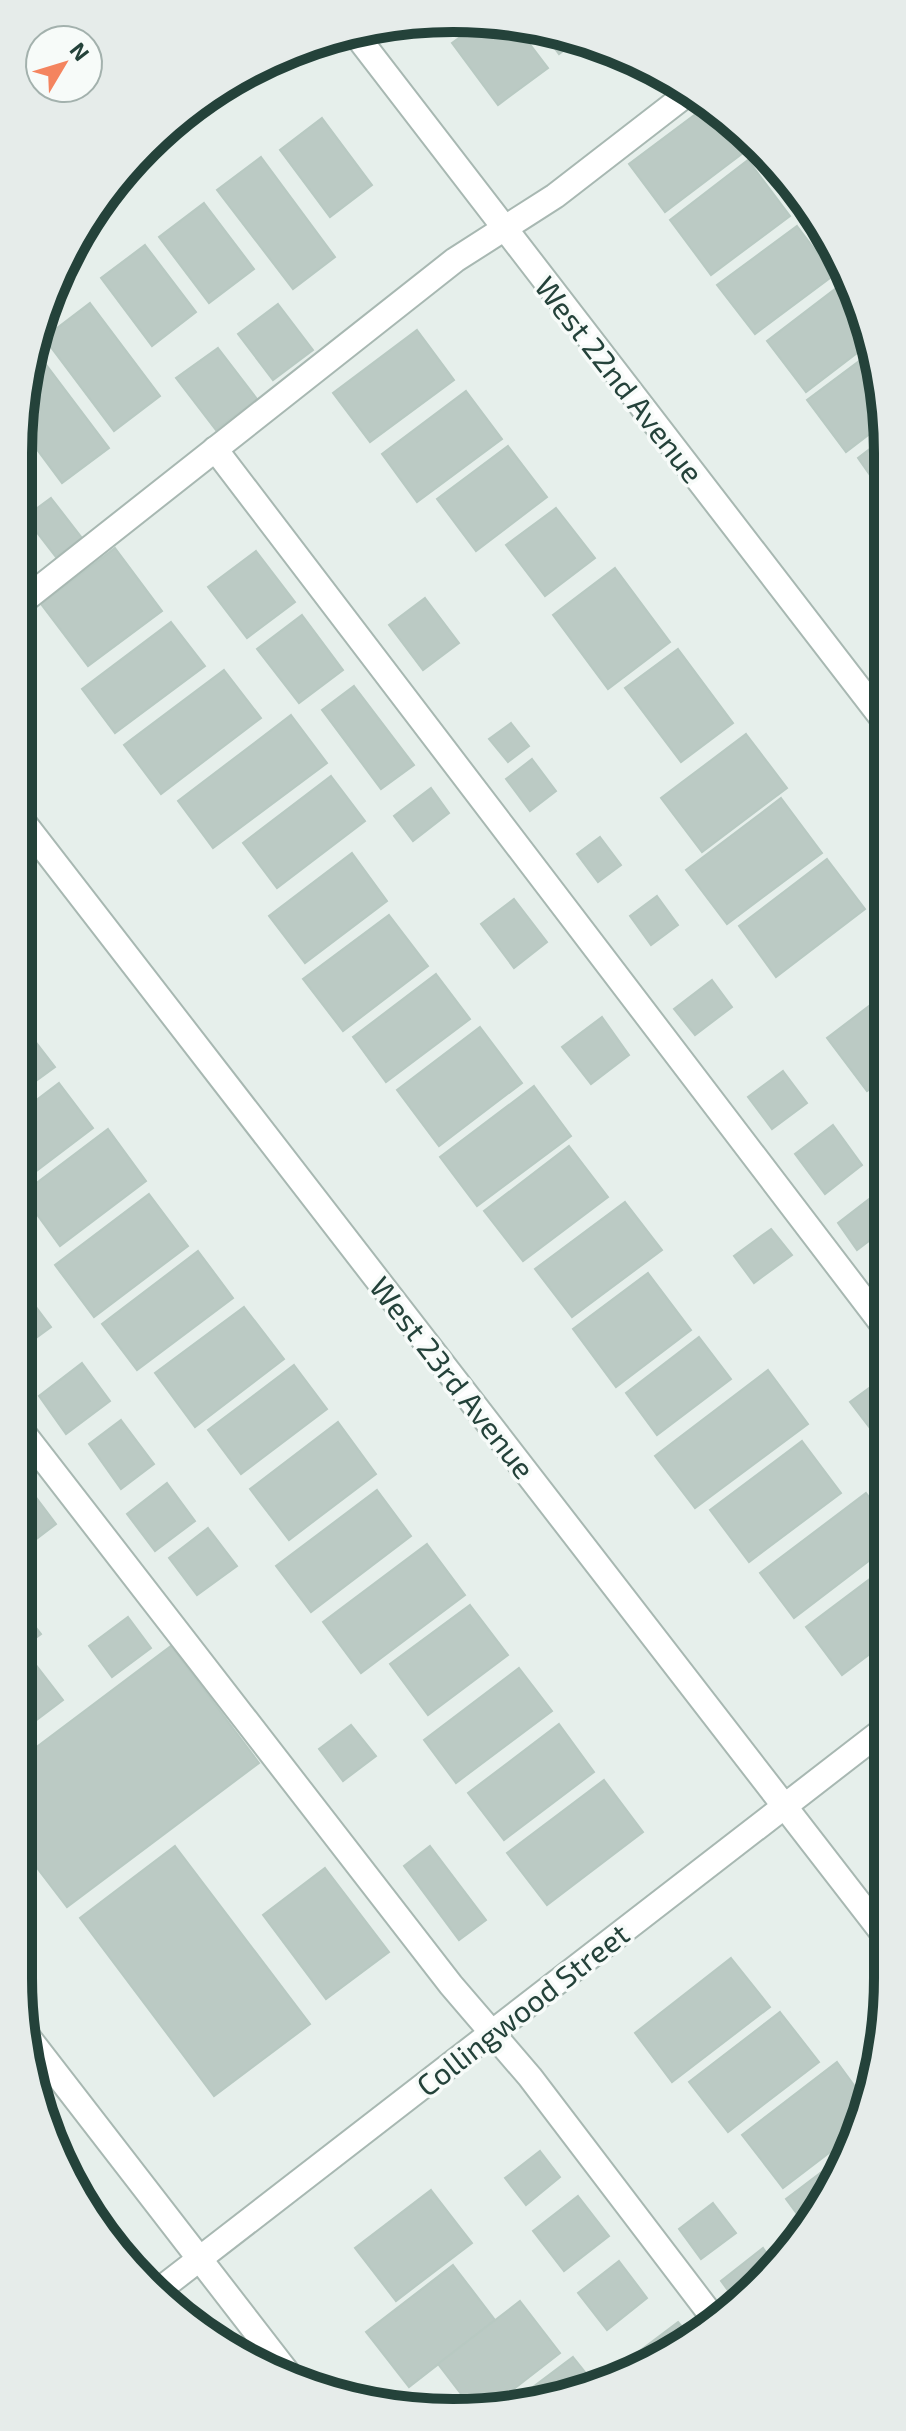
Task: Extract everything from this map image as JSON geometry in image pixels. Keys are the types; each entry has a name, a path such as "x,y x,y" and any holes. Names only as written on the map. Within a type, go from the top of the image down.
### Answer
{"street":[{"name":"West 22nd Avenue","path":"361,42 874,708"},
{"path":"32,594 455,260 555,196 681,99"},
{"path":"215,449 874,1313"},
{"name":"West 23rd Avenue","path":"32,833 874,1922"},
{"path":"32,1444 451,1985 530,2077 709,2312"},
{"name":"Collingwood Street","path":"165,2285 874,1737"},
{"path":"39,2051 279,2361"}],"building":[{"path":"466,32 526,39 548,68 498,105 452,43"},
{"path":"551,44 567,48 559,54"},
{"path":"699,112 746,151 665,212 629,164"},
{"path":"322,118 372,185 330,217 280,150"},
{"path":"261,157 335,257 293,289 217,190"},
{"path":"748,160 790,216 711,275 670,220"},
{"path":"204,203 254,269 209,303 159,237"},
{"path":"797,226 834,275 755,334 717,285"},
{"path":"145,245 196,312 152,346 101,278"},
{"path":"839,286 861,350 806,392 767,341"},
{"path":"90,303 160,396 114,431 47,342 49,334"},
{"path":"278,304 313,350 273,380 238,334"},
{"path":"417,330 454,380 370,442 333,393"},
{"path":"218,348 257,399 216,430 176,378"},
{"path":"863,358 873,431 846,452 807,400"},
{"path":"42,360 109,448 62,483 32,443"},
{"path":"466,391 502,439 417,502 382,454"},
{"path":"508,446 547,497 476,551 437,499"},
{"path":"874,446 874,481 858,458"},
{"path":"51,498 82,538 56,557 32,526 32,512"},
{"path":"556,508 595,558 545,596 506,545"},
{"path":"115,548 162,611 88,666 41,604"},
{"path":"256,551 295,602 247,638 208,587"},
{"path":"615,568 670,642 608,689 553,615"},
{"path":"425,598 459,643 423,670 389,625"},
{"path":"302,615 343,670 299,703 257,649"},
{"path":"171,622 205,666 115,733 82,689"},
{"path":"678,649 733,723 681,762 625,688"},
{"path":"224,670 261,718 161,794 124,745"},
{"path":"354,686 414,765 381,789 322,710"},
{"path":"291,715 327,763 213,848 178,801"},
{"path":"511,723 529,746 508,762 489,739"},
{"path":"746,734 787,788 702,852 661,798"},
{"path":"532,759 556,791 530,811 506,779"},
{"path":"331,776 365,821 277,888 243,843"},
{"path":"431,788 449,813 413,841 394,816"},
{"path":"781,798 822,853 727,924 686,870"},
{"path":"600,837 621,865 598,882 577,854"},
{"path":"352,853 387,901 305,963 269,916"},
{"path":"827,859 865,909 776,977 739,926"},
{"path":"657,896 678,925 651,945 630,916"},
{"path":"514,899 547,942 514,968 481,924"},
{"path":"389,915 428,966 343,1031 303,979"},
{"path":"436,974 470,1019 386,1082 353,1037"},
{"path":"712,980 732,1007 695,1035 674,1009"},
{"path":"874,1002 874,1086 867,1091 827,1038"},
{"path":"602,1017 629,1055 591,1084 562,1047"},
{"path":"480,1027 522,1083 439,1146 397,1090"},
{"path":"32,1037 55,1067 32,1084"},
{"path":"783,1071 807,1103 772,1129 748,1097"},
{"path":"59,1083 93,1128 32,1174 32,1103"},
{"path":"534,1086 571,1136 477,1206 440,1157"},
{"path":"833,1125 862,1165 825,1194 795,1154"},
{"path":"108,1129 146,1181 60,1246 32,1208 32,1186"},
{"path":"569,1146 608,1197 523,1261 484,1211"},
{"path":"149,1194 188,1246 94,1317 55,1265"},
{"path":"874,1195 874,1237 857,1250 838,1223"},
{"path":"625,1202 662,1250 572,1317 535,1269"},
{"path":"771,1229 792,1255 754,1283 734,1256"},
{"path":"198,1251 233,1298 137,1370 102,1324"},
{"path":"648,1273 691,1330 616,1387 573,1329"},
{"path":"32,1302 51,1327 32,1341"},
{"path":"244,1307 284,1359 195,1427 155,1373"},
{"path":"699,1337 731,1379 657,1435 626,1393"},
{"path":"82,1363 110,1401 66,1434 39,1396"},
{"path":"294,1365 327,1409 241,1474 208,1430"},
{"path":"768,1370 808,1424 695,1508 655,1456"},
{"path":"874,1384 874,1425 870,1428 850,1402"},
{"path":"121,1420 154,1464 121,1489 89,1444"},
{"path":"338,1422 376,1474 289,1540 250,1489"},
{"path":"802,1441 841,1493 749,1562 710,1510"},
{"path":"167,1483 195,1521 155,1551 127,1514"},
{"path":"377,1490 411,1536 311,1612 276,1566"},
{"path":"32,1492 56,1524 32,1542"},
{"path":"866,1493 874,1503 874,1557 794,1618 760,1573"},
{"path":"208,1528 237,1566 197,1595 169,1558"},
{"path":"427,1544 465,1595 361,1673 323,1622"},
{"path":"874,1576 874,1651 842,1675 806,1627"},
{"path":"470,1605 508,1655 428,1715 390,1664"},
{"path":"128,1617 151,1648 112,1677 89,1646"},
{"path":"32,1623 41,1634 32,1641"},
{"path":"171,1646 259,1763 67,1907 32,1861 32,1750"},
{"path":"32,1660 63,1700 32,1723"},
{"path":"519,1668 552,1711 456,1783 424,1740"},
{"path":"559,1724 594,1772 504,1840 468,1793"},
{"path":"351,1725 376,1756 343,1781 319,1749"},
{"path":"604,1780 643,1832 547,1905 507,1853"},
{"path":"175,1846 310,2024 214,2096 80,1918"},
{"path":"430,1846 486,1920 459,1940 404,1866"},
{"path":"325,1868 389,1952 326,1999 263,1915"},
{"path":"731,1958 770,2007 672,2082 635,2033"},
{"path":"780,2012 819,2062 728,2132 689,2082"},
{"path":"837,2062 859,2092 839,2145 783,2188 742,2135"},
{"path":"540,2151 560,2177 526,2205 505,2178"},
{"path":"830,2165 799,2217 786,2199"},
{"path":"431,2190 472,2243 396,2301 355,2248"},
{"path":"578,2196 609,2236 564,2271 533,2231"},
{"path":"713,2203 736,2233 701,2259 679,2229"},
{"path":"763,2248 769,2257 731,2295 721,2281"},
{"path":"619,2261 647,2298 607,2330 578,2293"},
{"path":"453,2265 495,2320 409,2387 366,2332"},
{"path":"520,2301 560,2353 506,2395 481,2398 465,2399 438,2364"},
{"path":"678,2322 684,2330 639,2356 637,2353"},
{"path":"573,2357 589,2377 562,2385 526,2392"}]}
